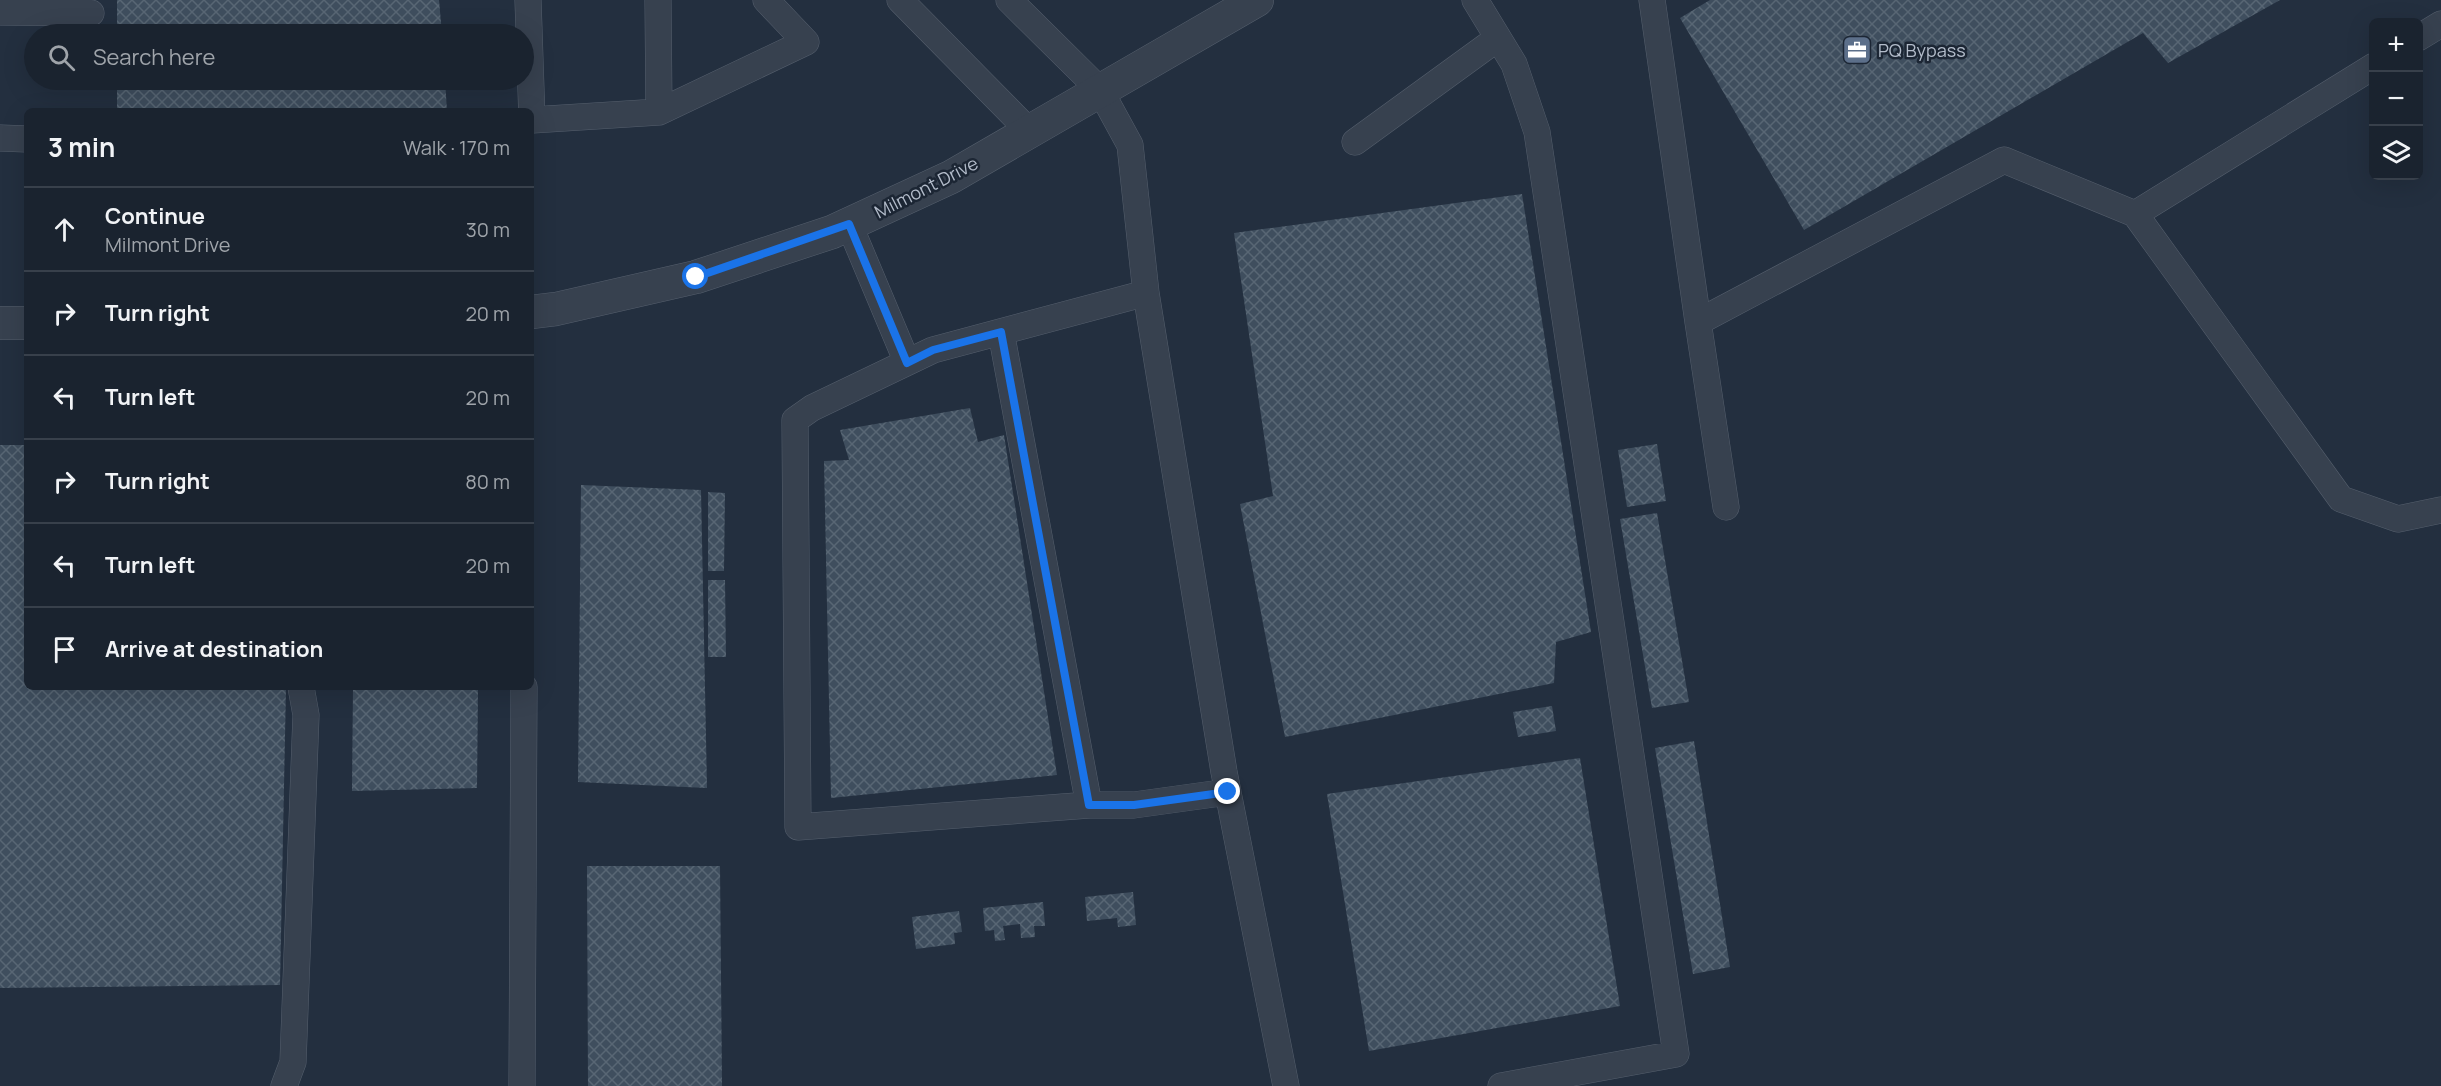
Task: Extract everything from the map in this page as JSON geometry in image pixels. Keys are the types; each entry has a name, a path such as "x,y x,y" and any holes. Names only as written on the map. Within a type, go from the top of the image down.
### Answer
{"street":[{"name":"Milmont Drive","path":"534,312 556,309 696,277 849,224 951,177 1257,0"},
{"path":"0,323 24,323"}],"lane":[{"path":"528,0 529,24"},
{"path":"658,0 659,112"},
{"path":"534,120 659,112 806,42 765,0"},
{"path":"900,0 1029,131"},
{"path":"1009,0 1101,90 1130,145 1146,293 1228,792 1286,1086"},
{"path":"1475,0 1514,64 1537,132 1676,1054 1501,1086"},
{"path":"1652,0 1726,507"},
{"path":"0,12 91,13"},
{"path":"2423,35 2441,24"},
{"path":"1355,142 1498,38"},
{"path":"2134,214 2369,68"},
{"path":"531,90 532,108"},
{"path":"0,138 24,139"},
{"path":"1698,322 2004,160 2134,214 2341,499 2398,519 2441,510"},
{"path":"849,224 907,363"},
{"path":"1146,293 933,350 812,408 795,420 798,827 1089,805 1134,805 1228,792"},
{"path":"1001,332 1089,805"},
{"path":"284,1086 293,1062 306,715 302,690"},
{"path":"522,1086 524,690"}],"building":[{"path":"117,0 439,0 441,24 117,24"},
{"path":"1710,0 2280,0 2168,63 2143,33 1804,230 1680,18"},
{"path":"117,90 446,90 447,108 117,108"},
{"path":"1522,194 1591,632 1556,642 1554,683 1285,737 1240,504 1273,496 1234,233"},
{"path":"970,408 978,442 1004,435 1057,775 831,798 824,461 849,460 840,430"},
{"path":"1657,444 1666,501 1627,507 1618,450"},
{"path":"0,445 24,445 24,690 286,690 280,985 0,988"},
{"path":"581,485 701,490 707,788 578,782"},
{"path":"708,492 725,493 724,571 708,571"},
{"path":"1657,513 1689,702 1652,708 1620,519"},
{"path":"708,580 725,580 726,657 708,657"},
{"path":"353,690 478,690 477,788 352,791"},
{"path":"1552,706 1556,731 1518,737 1513,712"},
{"path":"1694,741 1730,967 1693,974 1655,748"},
{"path":"1580,758 1620,1006 1369,1051 1327,794"},
{"path":"587,866 720,866 722,1086 588,1086"},
{"path":"1133,892 1136,925 1118,927 1117,918 1087,921 1085,897"},
{"path":"1043,902 1045,926 1034,926 1035,937 1021,938 1020,924 1003,926 1005,940 995,941 994,930 985,931 983,908"},
{"path":"959,911 962,932 954,933 955,944 916,949 912,917"}],"place":[{"name":"PQ Bypass","path":"1857,50"}],"route":[{"path":"696,277 832,232 849,224 907,363 933,350 1001,332 1089,805 1134,805 1228,792"}]}
